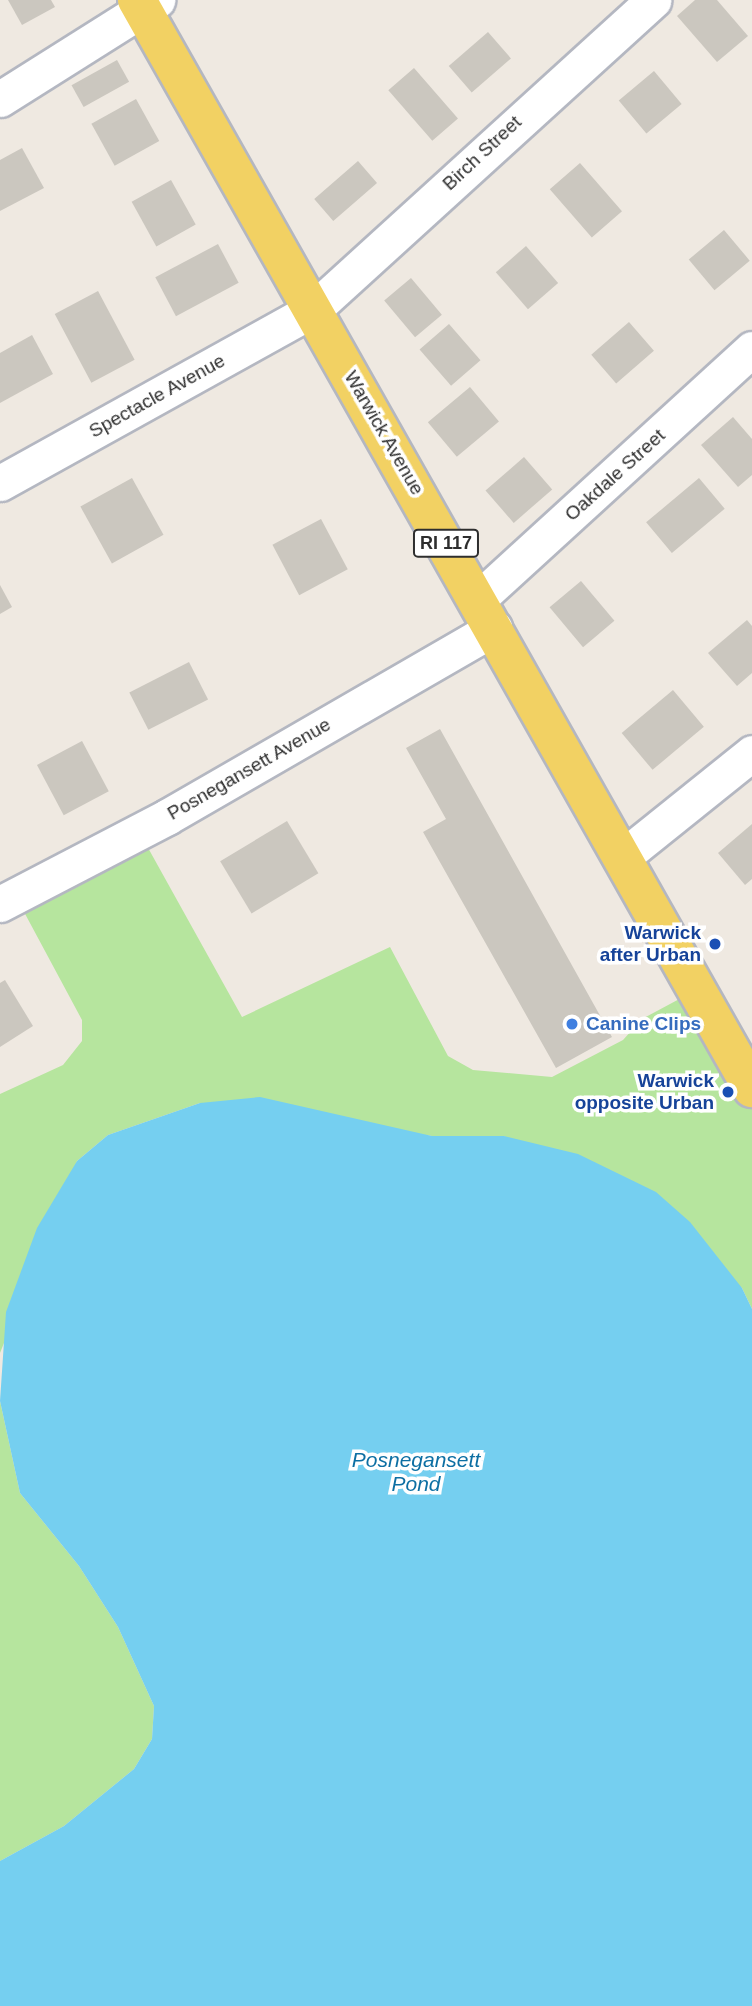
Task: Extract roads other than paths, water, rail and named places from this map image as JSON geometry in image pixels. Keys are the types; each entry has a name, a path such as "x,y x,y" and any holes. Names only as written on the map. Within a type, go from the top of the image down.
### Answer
{"main road":[{"name":"Warwick Avenue","path":"146,4 314,309 624,856 752,1088"}],"street":[{"name":"Birch Street","path":"314,309 653,0"},
{"path":"0,99 146,4"},
{"name":"Spectacle Avenue","path":"0,483 314,309"},
{"name":"Oakdale Street","path":"486,614 752,349"},
{"name":"Posnegansett Avenue","path":"0,904 167,817 486,614"},
{"path":"624,856 752,753"}],"water":[{"name":"Posnegansett Pond","path":"260,1097 432,1136 504,1136 578,1154 656,1192 690,1222 742,1288 752,1309 752,2006 0,2006 0,1861 64,1826 134,1769 152,1739 154,1706 118,1627 79,1566 20,1493 0,1401 6,1312 37,1228 77,1161 108,1135 200,1103"}],"place":[{"name":"Warwick after Urban","path":"715,944"},
{"name":"Canine Clips","path":"572,1024"},
{"name":"Warwick opposite Urban","path":"728,1092"}]}
